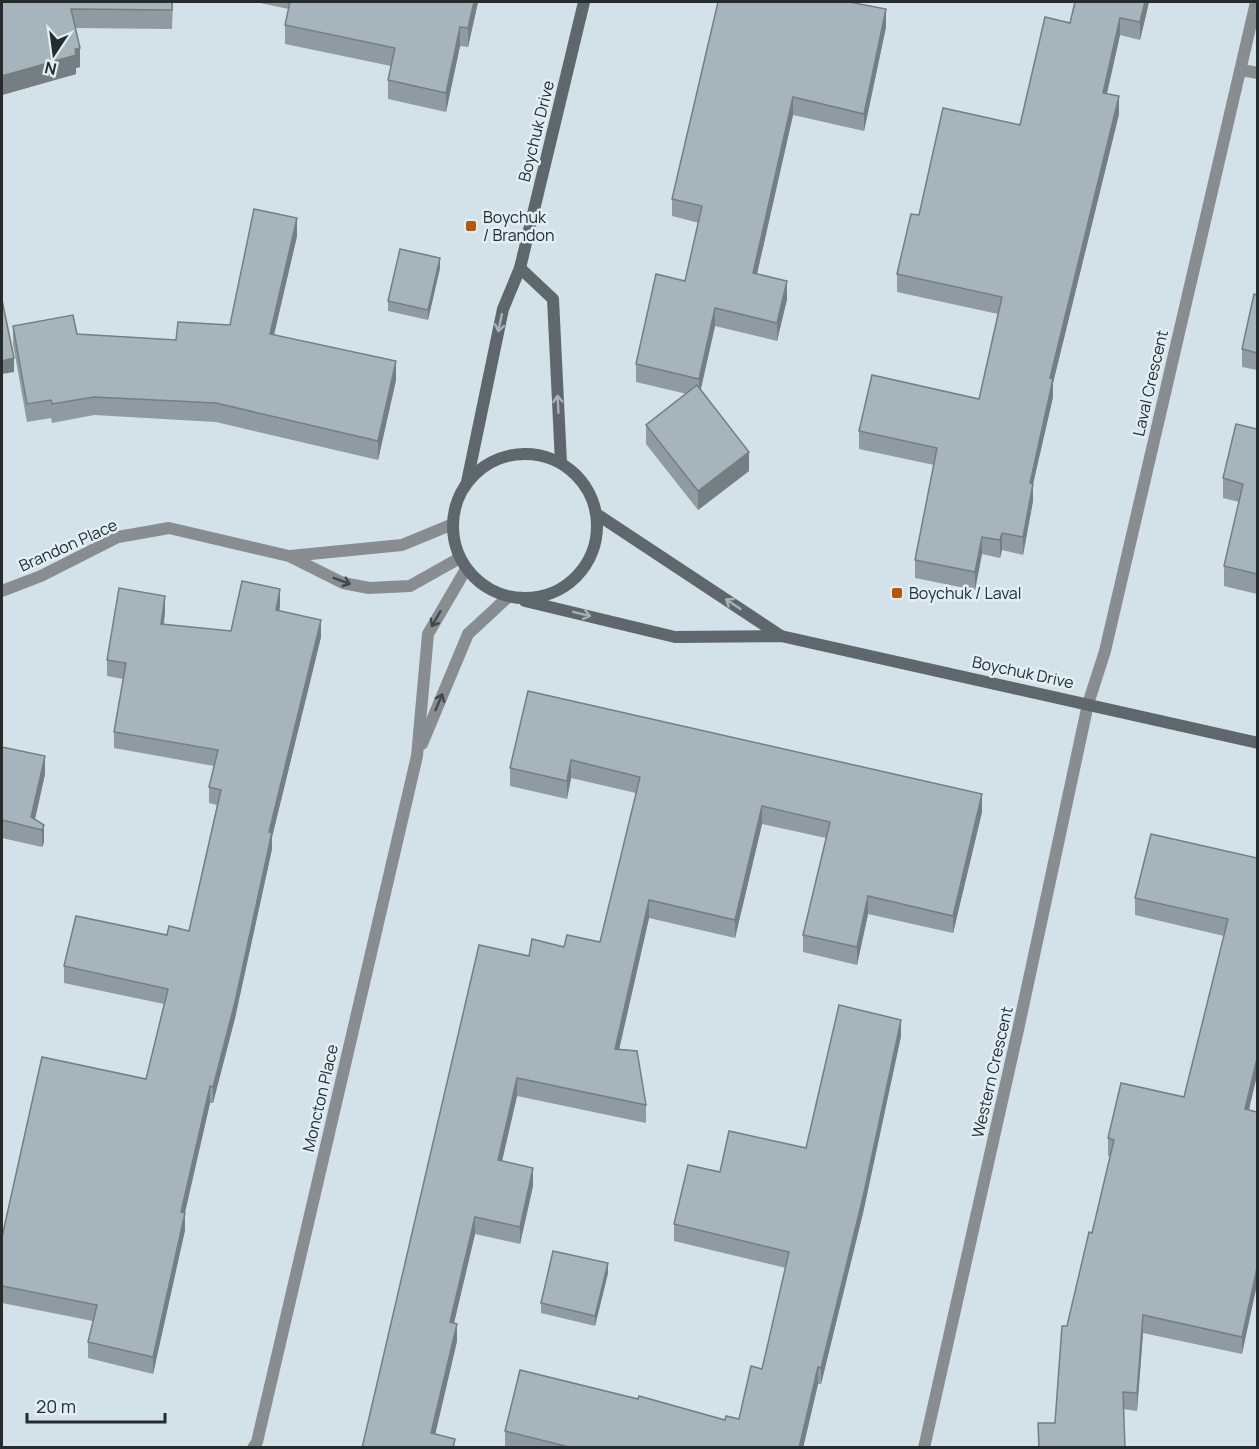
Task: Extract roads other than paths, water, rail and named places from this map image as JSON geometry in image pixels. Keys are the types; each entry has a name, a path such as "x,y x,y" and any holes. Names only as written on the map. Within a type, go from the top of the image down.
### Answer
{"street":[{"name":"Boychuk Drive","path":"467,482 503,309 520,268 584,2"},
{"name":"Laval Crescent","path":"1088,704 1105,651 1256,2"},
{"path":"1241,69 1257,73"},
{"path":"520,268 553,299 561,463"},
{"path":"521,453 542,455 561,463 579,476 591,495 597,515 597,537 591,558 578,576 561,589 525,601 492,591 462,564 453,524 457,500 467,482 482,467 500,457 521,453"},
{"name":"Boychuk Drive","path":"597,515 781,636"},
{"name":"Brandon Place","path":"289,556 402,545 453,524"},
{"name":"Brandon Place","path":"2,591 41,576 118,537 169,528 289,556 342,583 369,588 410,586 462,564"},
{"name":"Moncton Place","path":"253,1448 257,1442 417,756 428,634 462,564"},
{"name":"Moncton Place","path":"417,756 468,634 508,597"},
{"name":"Boychuk Drive","path":"525,601 675,637 781,636 1257,743"},
{"name":"Western Crescent","path":"924,1448 1018,1030 1088,704"}],"place":[{"name":"Boychuk / Brandon","path":"471,226"},
{"name":"Boychuk / Laval","path":"897,593"}]}
